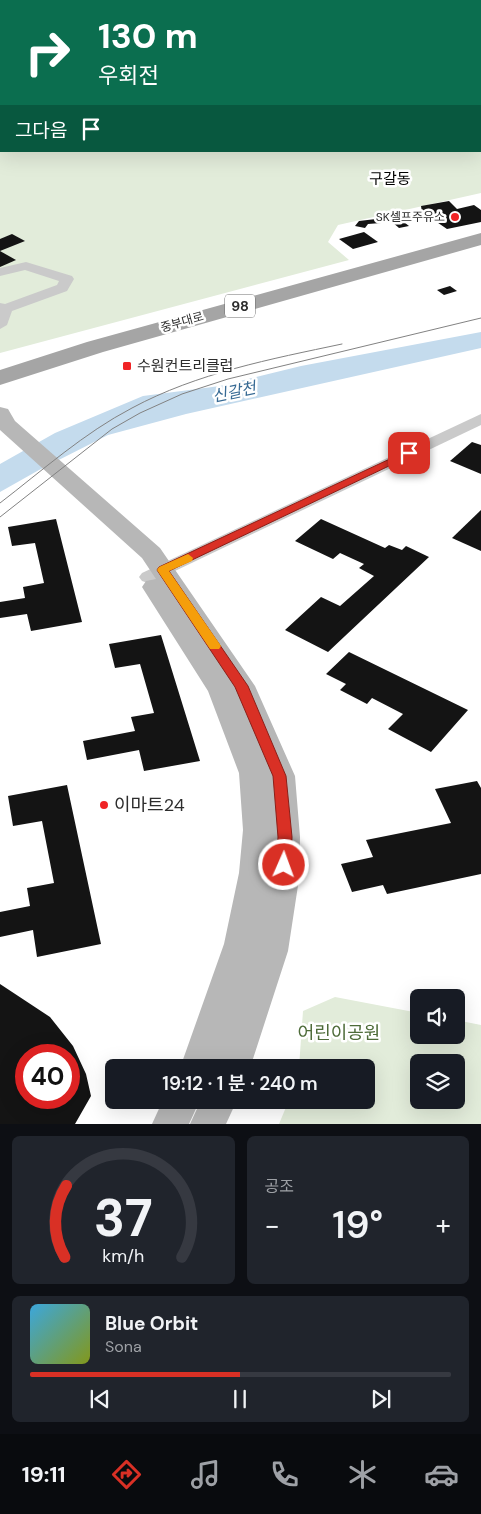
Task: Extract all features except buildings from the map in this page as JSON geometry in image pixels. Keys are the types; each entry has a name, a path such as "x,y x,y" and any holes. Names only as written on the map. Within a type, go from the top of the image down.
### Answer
{"main road":[{"name":"중부대로","path":"0,378 95,347 481,239"},
{"name":"중부대로","path":"0,395 130,353 481,256"}],"street":[{"path":"0,272 26,266 67,280 62,288 3,307 0,325"},
{"path":"155,573 481,419"},
{"path":"3,420 82,492 155,573 241,686 280,776 285,837 283,879 271,951 235,1059"},
{"path":"155,573 221,690 254,774 258,830 255,873 240,944 201,1059"},
{"path":"170,1124 178,1109"},
{"path":"208,1124 215,1109"}],"green space":[{"path":"0,152 481,152 481,193 338,225 328,242 349,260 0,353"},
{"name":"어린이공원","path":"335,997 410,1011 410,1044 465,1044 465,1022 481,1025 481,1124 279,1124 285,1109 375,1109 375,1059 300,1059 303,1011"}],"water":[{"name":"신갈천","path":"481,332 481,348 186,414 108,435 0,492 0,464 55,433 143,396 220,386 301,366"}],"tram line":[{"path":"0,517 112,429 140,413 182,394 228,379 481,318"},
{"path":"0,503 64,452 97,429 132,408 157,396 182,385 235,368 342,344"}],"slow traffic":[{"path":"188,558 163,570 215,646"}],"place":[{"name":"SK셀프주유소","path":"455,217"},
{"name":"수원컨트리클럽","path":"127,366"},
{"name":"이마트24","path":"104,805"}],"district":[{"name":"구갈동","path":"390,179"}],"route":[{"path":"284,865 285,837 280,776 241,686 163,570 409,453"}]}
